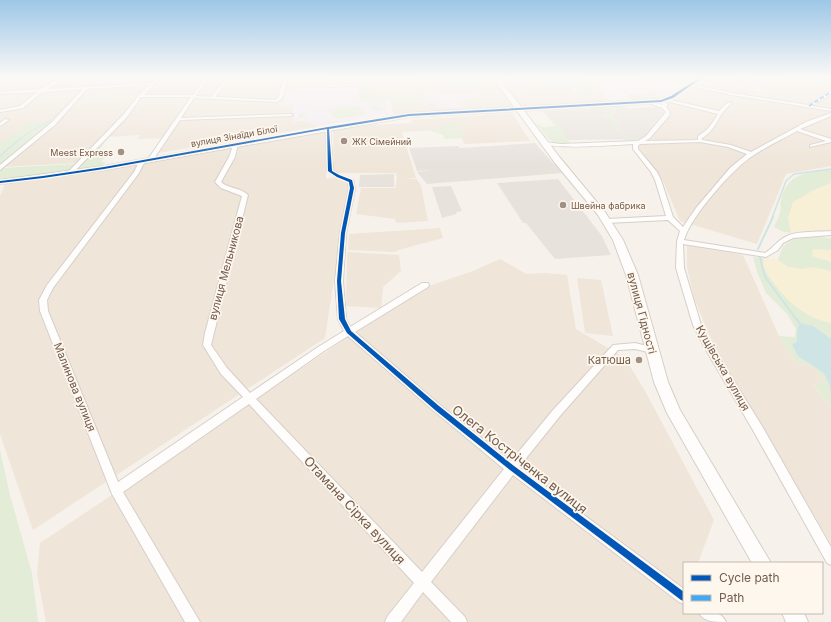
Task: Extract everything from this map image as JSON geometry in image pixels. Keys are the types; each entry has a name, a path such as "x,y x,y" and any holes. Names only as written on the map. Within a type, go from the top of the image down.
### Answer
{"main road":[{"name":"вулиця Гідності","path":"519,109 544,143 608,221 618,240 632,275 661,382 674,413 761,562"}],"street":[{"path":"0,111 20,107"},
{"path":"0,168 53,124 69,107"},
{"path":"70,173 125,116 132,107"},
{"name":"Малинова вулиця","path":"186,107 50,287 43,300 44,311 116,490 193,622"},
{"name":"вулиця Зінаїди Білої","path":"0,182 70,173 408,115 556,107"},
{"path":"664,107 668,112 667,115 648,137 635,145 636,149 654,172 658,180 670,218 683,231"},
{"path":"694,107 720,113"},
{"path":"700,141 700,137 709,132 720,113 726,107"},
{"path":"815,107 831,110"},
{"name":"Кущівська вулиця","path":"831,114 796,129 751,154 732,169 698,209 683,231 680,241 680,268 697,325 709,348 758,429 831,559"},
{"path":"178,119 290,115"},
{"path":"0,125 7,120"},
{"path":"328,128 330,171 338,176 351,180 352,188 343,233 339,280 342,319 348,332"},
{"path":"796,129 831,141"},
{"path":"544,143 561,145 700,141 729,146 751,154"},
{"path":"812,146 831,141"},
{"name":"вулиця Мельникова","path":"236,144 232,157 218,182 222,186 242,192 245,195 207,345 224,371 250,399"},
{"path":"608,221 670,218"},
{"path":"680,241 766,255 776,249 781,242 791,236 831,233"},
{"path":"116,490 348,332 425,285"},
{"name":"Олега Костріченка вулиця","path":"348,332 437,408 512,468 683,596"},
{"path":"392,622 512,468 585,381 616,347 635,346 652,350"},
{"name":"Отамана Сірка вулиця","path":"250,399 460,622"},
{"path":"707,614 719,622"}],"shaded area":[{"path":"0,107 293,107 293,121 304,121 315,124 317,127 158,153 166,138 137,139 140,135 104,137 77,163 0,167"},
{"path":"293,107 387,107 388,114 317,127 315,124 304,121 293,122"},
{"path":"392,107 513,107 396,116 393,113"},
{"path":"437,107 459,107 437,108"},
{"path":"657,107 664,113 651,126 644,138 641,139 568,140 543,111"},
{"path":"667,107 808,107 831,111 831,166 786,174 757,244 680,221 663,181 638,146 650,140 657,129 671,114"},
{"path":"819,107 831,107 831,109"},
{"path":"512,113 530,141 464,144 458,129 402,132 416,178 403,179 417,179 421,186 428,221 396,223 395,219 356,214 361,188 395,188 397,179 396,173 334,173 333,130 371,125 412,123 411,120"},
{"path":"325,131 326,179 337,177 349,181 325,338 33,530 0,434 0,196 5,184 144,163"},
{"path":"535,143 562,173 427,184 417,172 432,170 417,171 409,148 458,146 460,148"},
{"path":"394,174 394,187 359,187 360,175"},
{"path":"558,179 602,236 611,255 555,259 526,223 523,223 497,183"},
{"path":"451,186 462,211 442,218 432,187"},
{"path":"440,228 443,238 394,252 348,250 349,234"},
{"path":"687,245 743,255 779,336 797,364 813,366 825,383 813,384 831,408 831,544 713,344 694,298 687,267"},
{"path":"347,252 399,255 401,271 383,287 381,308 346,306"},
{"path":"500,259 526,274 545,273 567,275 576,329 625,358 645,391 714,520 698,562 683,562 683,614 701,614 711,622 46,622 37,574 40,543 420,289 473,271"},
{"path":"577,278 601,280 613,336 585,333"},
{"path":"800,323 813,326 831,339 831,395 830,385 824,373 798,356 792,344 797,342 797,329"}],"green space":[{"path":"343,107 316,112 327,109"},
{"path":"348,107 360,107 366,114 336,119 329,111"},
{"path":"370,107 377,107 381,110 382,108 383,109 380,111 374,111"},
{"path":"591,107 615,107 614,118 616,119 621,130 629,139 644,138 642,140 625,141 624,139 626,138 614,128 612,121 602,114 611,114 612,113 609,109 593,109"},
{"path":"658,107 666,112 645,137 651,126 664,113"},
{"path":"304,113 304,117 298,118 298,114"},
{"path":"549,119 554,119 566,134 563,134 571,144 554,142 548,138 537,124 540,124 542,127 555,126"},
{"path":"307,120 320,122 342,121 329,123 308,121"},
{"path":"27,122 52,122 0,166 0,143 20,130"},
{"path":"461,124 467,126 460,127 464,138 444,139 443,135 425,129 441,128 444,125"},
{"path":"105,143 95,154 107,154 101,162 106,162 104,164 93,169 77,170 77,168 99,146"},
{"path":"76,164 69,171 0,180 0,169 2,168"},
{"path":"831,169 831,183 812,191 788,217 791,233 784,232 774,227 780,213 783,192 787,185 799,176 807,173"},
{"path":"795,238 831,238 831,408 813,383 825,383 813,366 797,364 779,336 795,337 796,329 787,314 766,293 757,272 753,257 778,260 783,246"},
{"path":"0,450 10,495 32,573 38,622 0,622"}],"sand":[{"path":"831,183 831,236 818,231 791,233 788,217 793,202 812,191"},
{"path":"813,249 831,250 831,262 812,256"},
{"path":"764,258 778,260 789,267 802,269 814,267 831,271 831,323 809,315 791,302 775,285 762,266"}],"waterway":[{"path":"20,139 29,132 48,122 63,107"},
{"path":"0,156 21,138"},
{"path":"772,218 786,181 794,174 831,169"},
{"path":"758,249 773,217"},
{"path":"760,257 765,277 797,320"},
{"path":"796,319 802,326"}],"cycle path":[{"path":"0,182 104,168 409,115 553,107"},
{"path":"328,128 330,171 351,181 352,188 343,233 339,281 342,319 349,332 437,408 512,468 683,596"}],"place":[{"name":"ЖК Сімейний","path":"344,141"},
{"name":"Meest Express","path":"121,152"},
{"name":"Швейна фабрика","path":"563,205"},
{"name":"Катюша","path":"639,360"}]}
